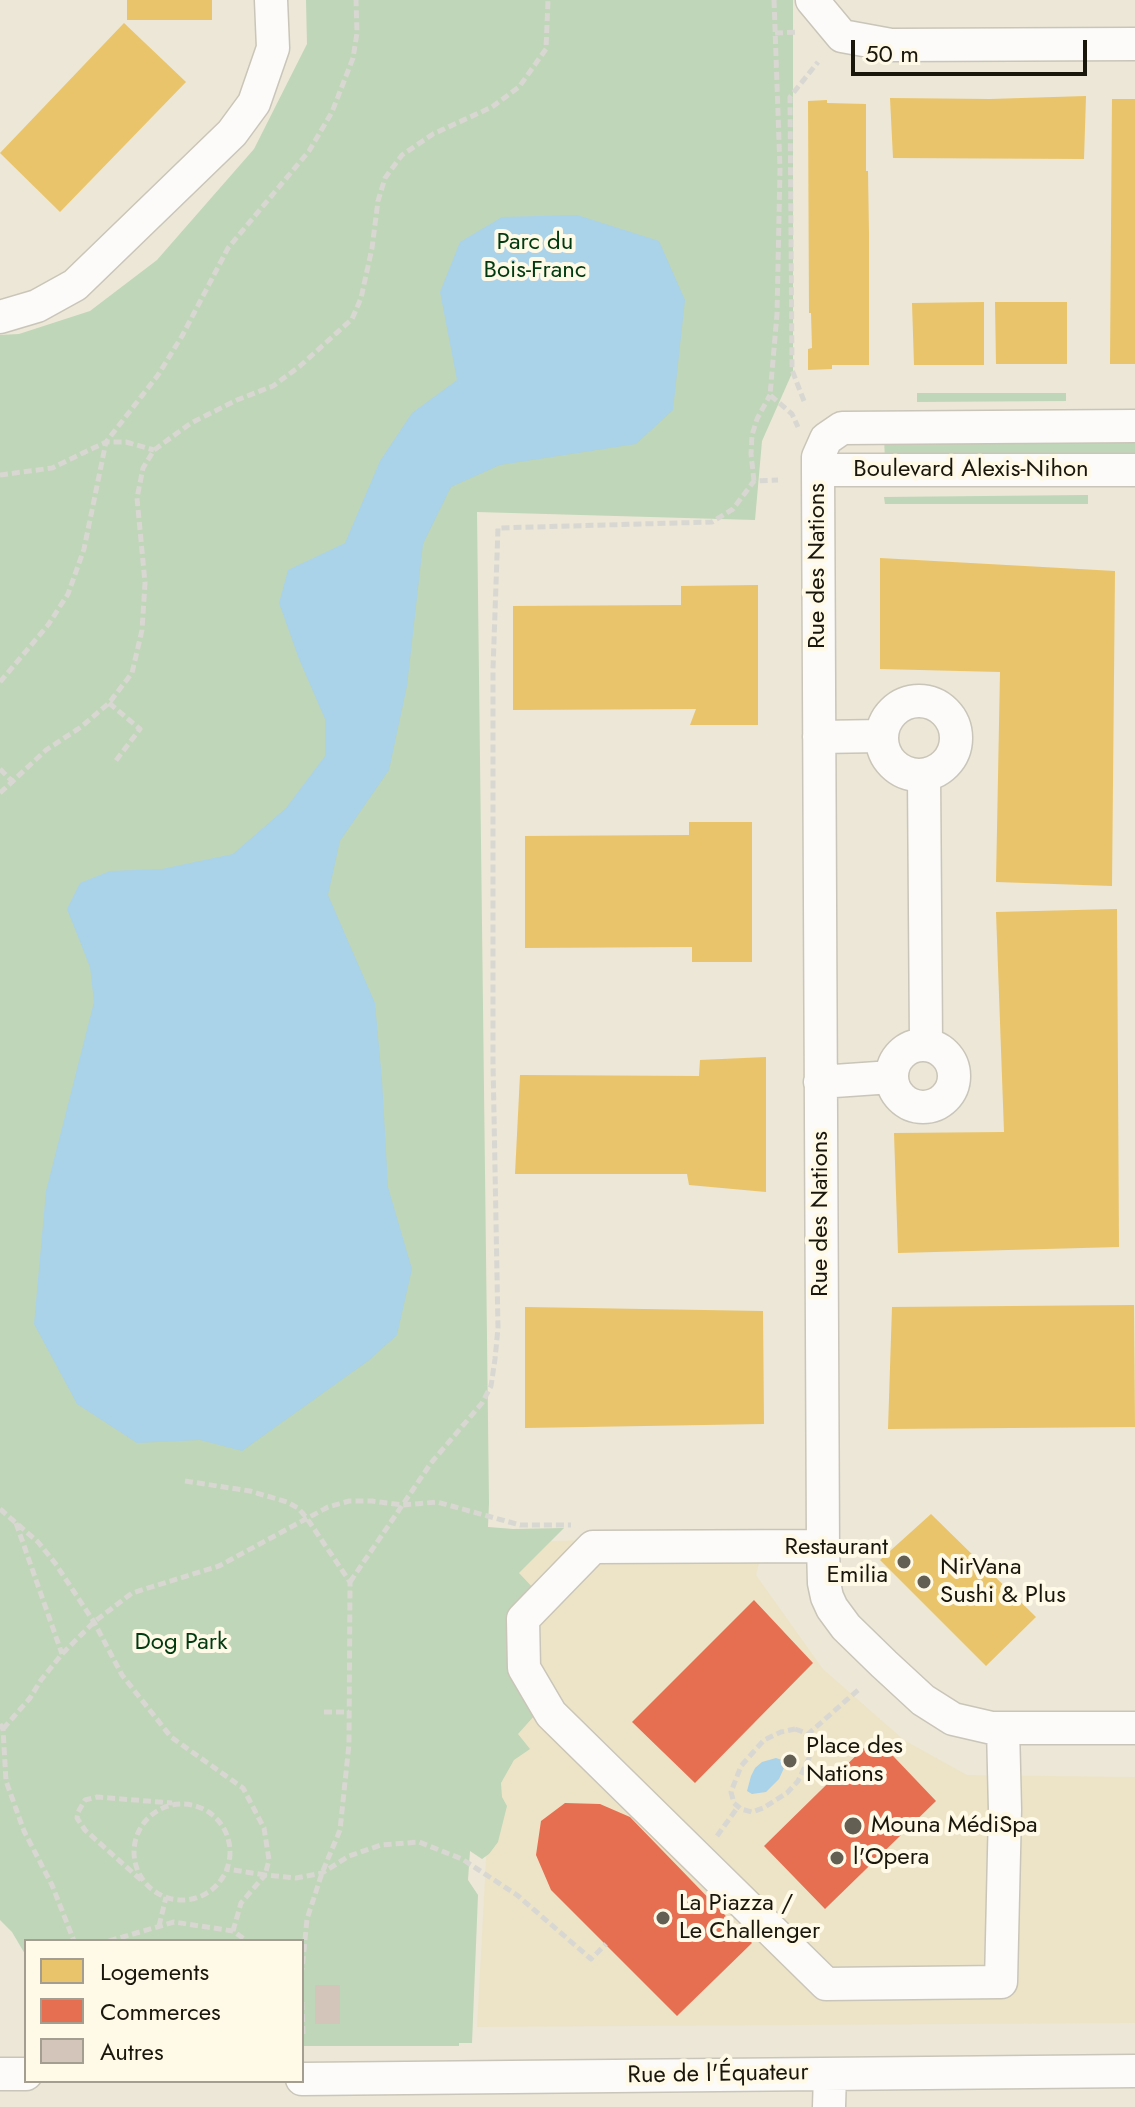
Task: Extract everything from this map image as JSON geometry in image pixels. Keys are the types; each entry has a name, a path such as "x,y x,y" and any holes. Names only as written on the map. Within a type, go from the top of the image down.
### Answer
{"street":[{"path":"0,317 37,306 75,285 232,133 254,103 273,48 271,0"},
{"path":"812,0 842,36 891,45 1135,44"},
{"name":"Boulevard Alexis-Nihon","path":"1135,426 842,428 826,439 818,457 818,470 1135,470"},
{"name":"Rue des Nations","path":"818,470 823,1546 827,1597 846,1627 923,1700 953,1719 981,1727 1135,1728"},
{"path":"915,700 939,705 955,724 957,736 949,760 941,768 924,775 905,772 894,766 882,745 882,736 885,720 893,711 915,700"},
{"path":"819,737 882,736"},
{"path":"924,775 926,1044"},
{"path":"926,1044 945,1053 954,1071 951,1091 945,1099 926,1107 916,1106 899,1096 892,1077 898,1057 915,1045 926,1044"},
{"path":"820,1082 892,1077"},
{"path":"823,1546 593,1547 523,1619 524,1668 551,1714 826,1984 1001,1982 1005,1810 1003,1728"},
{"name":"Rue de l'Équateur","path":"304,2080 347,2093 830,2074 1135,2071"},
{"path":"0,2074 24,2074"},
{"path":"829,2107 830,2074"}],"path":[{"path":"0,682 48,625 68,594 84,549 106,442 158,375 228,248 309,151 332,112 353,58 357,33 356,0"},
{"path":"0,793 46,750 81,727 109,703 132,673 142,630 145,583 137,498 143,468 154,450 191,423 273,386 310,358 352,319 361,298 385,178 402,155 433,134 492,107 519,87 546,49 548,0"},
{"path":"304,1950 307,1919 340,1830 349,1744 350,1582 450,1439 482,1403 491,1386 495,1359 498,1328 493,1062 493,669 498,528 712,522 733,509 754,481 752,435 770,395 777,314 780,184 774,0"},
{"path":"775,33 803,32"},
{"path":"804,401 792,370 790,97 818,62"},
{"path":"770,395 792,414"},
{"path":"0,475 52,468 106,442 126,442 154,450"},
{"path":"754,481 778,480"},
{"path":"109,703 140,729 114,763"},
{"path":"0,769 13,782"},
{"path":"185,1481 271,1496 298,1508 350,1582"},
{"path":"73,1939 52,1885 24,1831 6,1781 2,1727 30,1698 62,1654 94,1622 132,1593 219,1566 306,1517 349,1501 403,1505 437,1502 520,1525 581,1525"},
{"path":"0,1509 38,1542 55,1563 94,1622 122,1675 171,1737 243,1788 264,1828 269,1860 265,1875 241,1903 233,1931"},
{"path":"15,1521 62,1654"},
{"path":"807,1735 858,1690"},
{"path":"324,1712 349,1712"},
{"path":"795,1729 807,1735 811,1744 810,1756 798,1781 787,1793 752,1812 734,1803 731,1792 741,1766 764,1740 795,1729"},
{"path":"97,1797 182,1804 205,1809 222,1824 230,1846 227,1869 216,1887 187,1900 166,1897 148,1886 85,1830 77,1818 85,1800 97,1797"},
{"path":"148,1886 137,1868 137,1835 150,1816 182,1804"},
{"path":"718,1835 738,1807"},
{"path":"227,1869 296,1878 322,1873 349,1856 381,1845 419,1842 462,1859 517,1895 591,1959 606,1944"},
{"path":"159,1926 166,1897"},
{"path":"116,1939 174,1922 233,1931 244,1939"}],"shaded area":[{"path":"767,1533 756,1575 823,1669 904,1740 967,1775 1135,1777 1135,2023 477,2027 503,1543"}],"green space":[{"name":"Parc du Bois-Franc","path":"306,0 793,0 793,371 762,441 755,520 477,512 488,1527 564,1528 519,1573 535,1590 535,1715 518,1734 530,1749 514,1760 501,1783 502,1797 507,1806 498,1842 482,1859 470,1851 468,1880 478,1895 472,2043 459,2043 459,2046 304,2046 304,1939 24,1939 24,1952 12,1932 0,1920 0,335 19,334 90,311 157,260 254,149 307,44"},
{"path":"917,393 1066,393 1066,401 917,402"},
{"path":"1135,433 1135,461 885,463 884,435"},
{"path":"1088,495 1088,504 885,504 884,497"}],"water":[{"path":"577,215 659,241 685,300 673,410 636,444 500,465 451,487 423,544 407,686 389,770 340,841 328,895 375,1003 388,1187 412,1269 397,1335 368,1361 242,1451 200,1440 137,1443 77,1404 34,1324 46,1191 94,1002 90,967 67,909 80,883 110,871 162,869 233,854 286,808 325,756 325,719 279,603 288,570 345,543 380,461 412,413 457,380 440,292 460,242 502,217"},
{"path":"776,1758 782,1760 784,1768 779,1779 766,1792 752,1794 747,1791 755,1768 762,1762"}],"building: Logements":[{"path":"127,0 212,0 212,20 127,20"},
{"path":"124,23 186,82 60,212 0,153"},
{"path":"1086,96 1084,159 893,158 890,98"},
{"path":"1112,99 1135,99 1135,364 1110,364"},
{"path":"827,100 827,103 866,104 869,365 832,365 832,369 808,370 808,349 812,348 809,313 808,101"},
{"path":"984,302 984,365 914,365 912,303"},
{"path":"995,302 1067,302 1067,364 996,364"},
{"path":"880,558 1115,571 1112,886 996,882 1000,672 880,669"},
{"path":"758,585 758,725 690,725 696,709 513,710 513,606 681,605 681,586"},
{"path":"689,822 752,822 752,962 692,962 692,947 525,948 525,836 689,835"},
{"path":"1117,909 1119,1247 898,1253 894,1133 1004,1132 996,912"},
{"path":"766,1057 766,1192 689,1185 687,1174 515,1174 520,1075 699,1076 700,1060"},
{"path":"1134,1305 1135,1427 888,1429 892,1307"},
{"path":"525,1307 763,1311 764,1424 525,1428"},
{"path":"931,1514 1036,1617 986,1666 880,1560"}],"building: Commerces":[{"path":"754,1600 813,1663 695,1783 632,1722"},
{"path":"875,1737 936,1801 825,1909 764,1846"},
{"path":"565,1803 600,1804 630,1817 752,1943 677,2016 551,1890 536,1855 541,1821"}],"building: Autres":[{"path":"315,1985 340,1985 340,2024 315,2024"}],"place":[{"name":"Restaurant Emilia","path":"904,1562"},
{"name":"NirVana Sushi & Plus","path":"924,1582"},
{"name":"Place des Nations","path":"790,1761"},
{"name":"Mouna MédiSpa","path":"853,1826"},
{"name":"l'Opera","path":"837,1858"},
{"name":"La Piazza / Le Challenger","path":"663,1918"}],"park label":[{"name":"Dog Park","path":"181,1643"}]}
